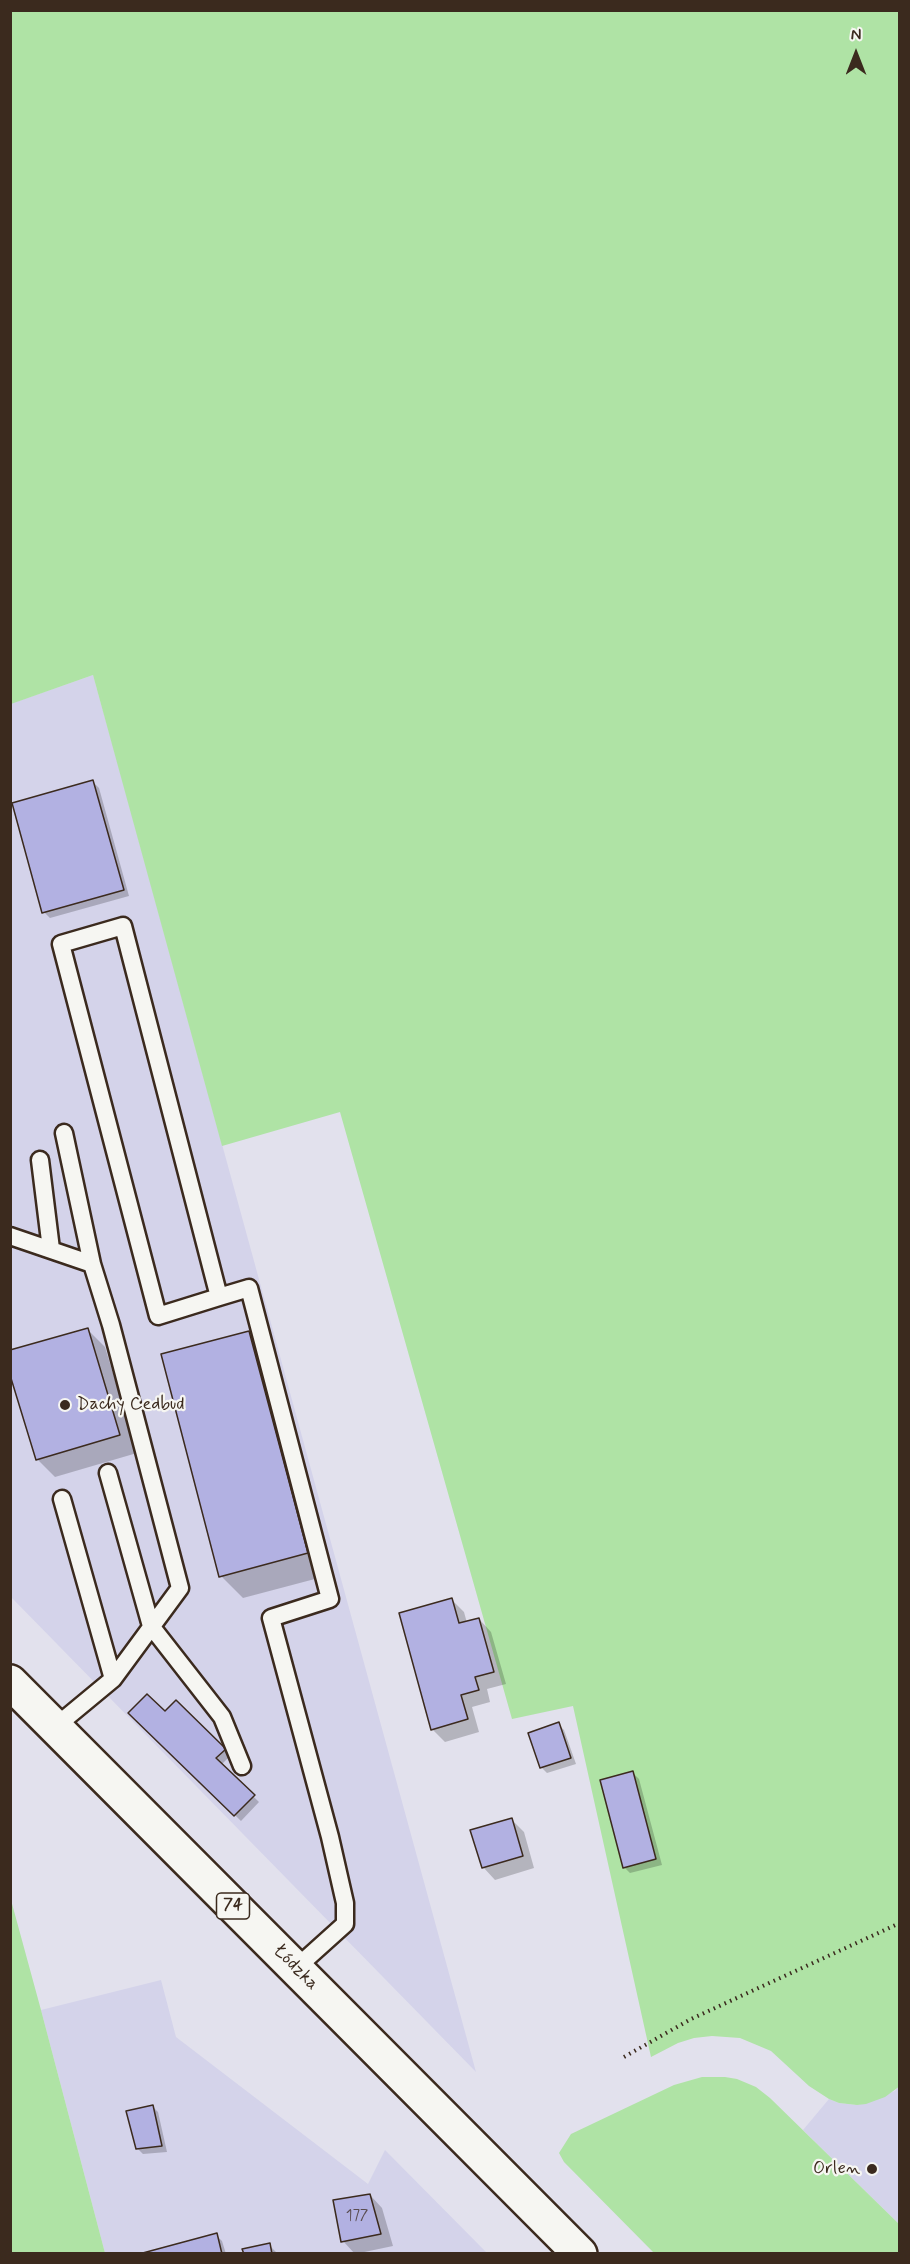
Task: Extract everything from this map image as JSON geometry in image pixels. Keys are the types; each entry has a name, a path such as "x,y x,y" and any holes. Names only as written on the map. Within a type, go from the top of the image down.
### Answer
{"main road":[{"name":"Łódzka","path":"10,1682 580,2253"}],"lane":[{"path":"219,1297 123,926 61,944 158,1316 249,1288 330,1599 271,1618 327,1826 345,1903 345,1924 296,1969"},
{"path":"55,1727 112,1678 180,1588 111,1325 92,1264 64,1133"},
{"path":"40,1160 51,1249"},
{"path":"10,1236 92,1264"},
{"path":"108,1473 151,1626 222,1717 242,1766"},
{"path":"62,1499 112,1678"}],"path":[{"path":"624,2057 691,2019 900,1923"}],"shaded area":[{"path":"93,675 476,2072 11,1597 10,704"},
{"path":"161,1980 176,2037 368,2184 385,2150 487,2253 105,2253 41,2010"},
{"name":"Orlen","path":"899,2086 899,2224 803,2130 829,2099 839,2103 857,2105 895,2091"}],"green space":[{"path":"10,11 899,11 900,2086 885,2097 857,2105 839,2103 829,2099 809,2086 771,2051 740,2038 712,2036 694,2038 678,2043 651,2057 573,1706 512,1719 340,1112 222,1146 93,675 11,704"},
{"path":"11,1900 41,2010 105,2253 11,2253"},
{"path":"702,2077 737,2079 756,2087 770,2098 899,2224 899,2253 654,2253 564,2162 559,2153 571,2134 674,2085"}],"building":[{"path":"93,780 124,890 42,913 12,803"},
{"name":"Dachy Cedbud","path":"88,1328 120,1435 36,1460 10,1375 10,1350"},
{"path":"249,1331 308,1553 219,1577 161,1354"},
{"path":"452,1598 459,1623 479,1618 494,1672 475,1677 479,1690 461,1695 468,1719 431,1730 399,1613"},
{"path":"147,1694 165,1711 176,1700 226,1749 216,1758 255,1795 234,1816 128,1713"},
{"path":"559,1722 571,1758 540,1768 528,1733"},
{"path":"633,1771 656,1859 623,1868 600,1780"},
{"path":"512,1818 523,1856 482,1868 470,1830"},
{"path":"153,2105 162,2146 136,2149 126,2111"},
{"path":"370,2194 381,2234 341,2242 333,2200"},
{"path":"217,2233 222,2254 139,2254"},
{"path":"270,2243 272,2254 244,2254 242,2249"}],"place":[{"name":"Dachy Cedbud","path":"65,1405"},
{"name":"Orlen","path":"872,2169"}]}
